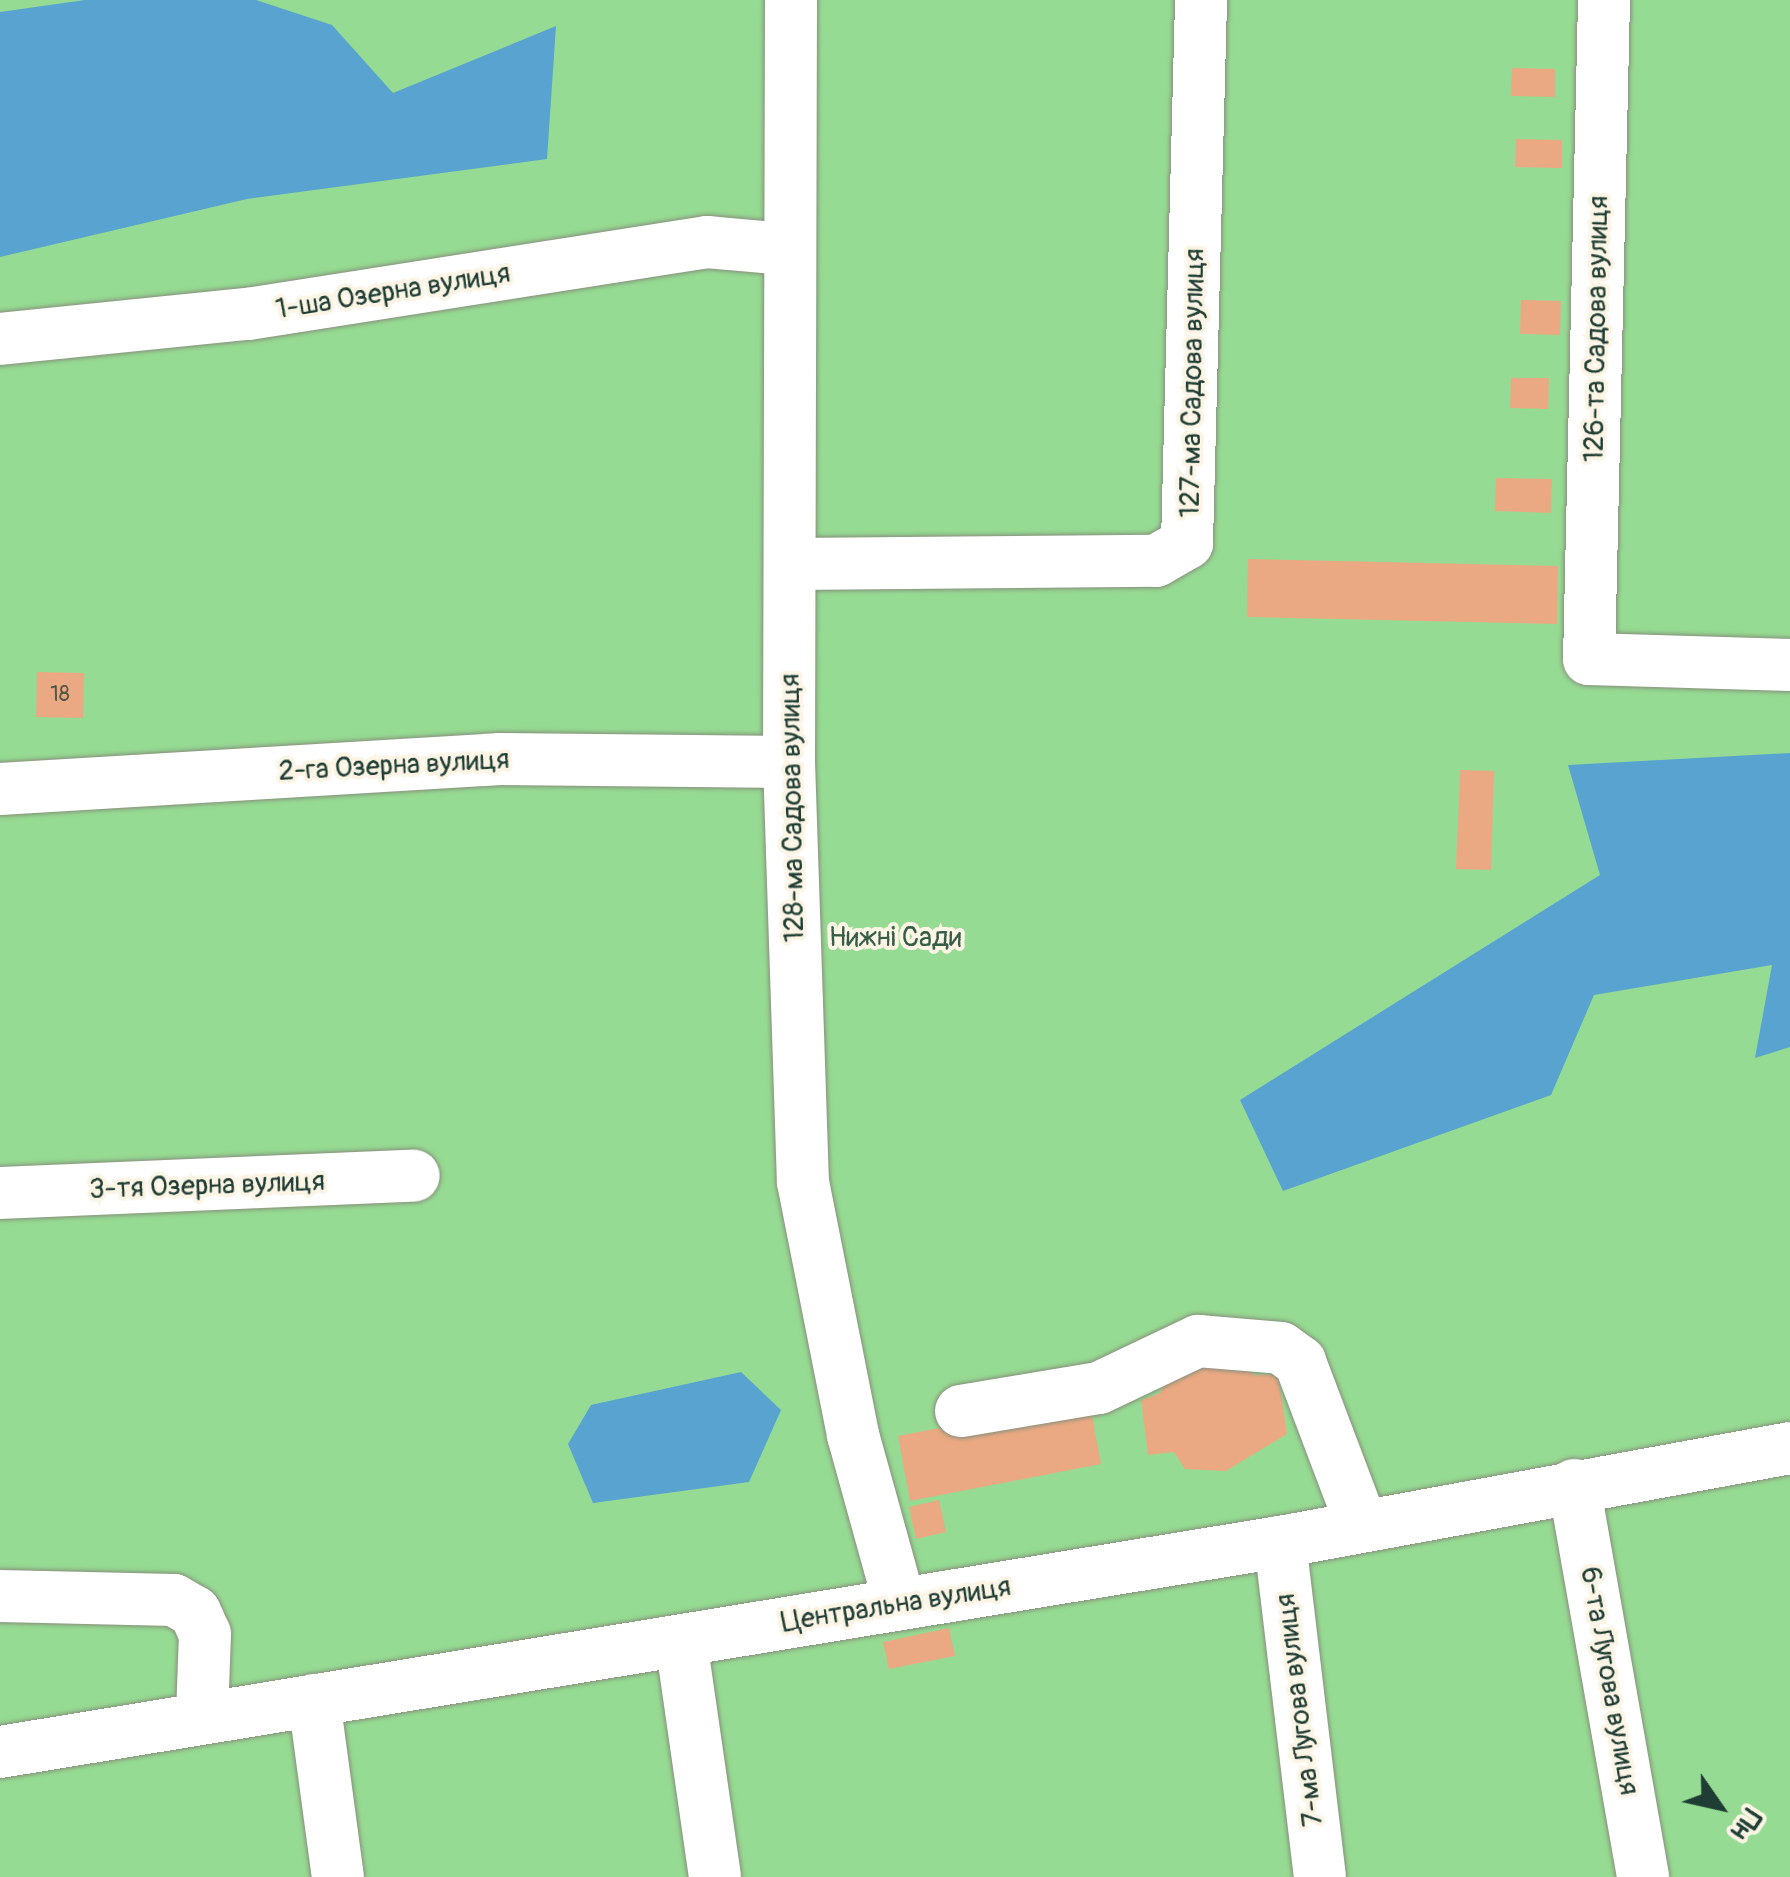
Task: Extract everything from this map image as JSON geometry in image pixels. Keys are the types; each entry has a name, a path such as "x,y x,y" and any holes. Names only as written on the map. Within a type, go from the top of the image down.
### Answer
{"street":[{"name":"128-ма Садова вулиця","path":"791,0 784,249 792,564 788,762 803,1182 853,1434 900,1604"},
{"name":"127-ма Садова вулиця","path":"792,564 1156,561 1187,543 1201,0"},
{"name":"126-та Садова вулиця","path":"1604,0 1589,659 1790,666"},
{"name":"1-ша Озерна вулиця","path":"0,339 248,314 706,242 784,249"},
{"name":"2-га Озерна вулиця","path":"0,789 500,759 788,762"},
{"name":"3-тя Озерна вулиця","path":"0,1193 414,1176"},
{"path":"961,1411 1099,1388 1198,1340 1280,1348 1300,1362 1362,1526"},
{"name":"Центральна вулиця","path":"0,1752 1280,1542 1790,1448"},
{"name":"6-та Лугова вулиця","path":"1574,1485 1643,1877"},
{"name":"7-ма Лугова вулиця","path":"1280,1542 1320,1877"},
{"path":"0,1596 174,1600 195,1612 204,1634 202,1717"},
{"path":"681,1640 715,1877"},
{"path":"314,1700 338,1877"}],"green space":[{"name":"Нижні Сади","path":"0,0 1790,0 1790,1877 0,1877"}],"water":[{"path":"85,0 256,0 332,25 393,93 556,26 547,159 247,199 0,257 0,12"},
{"path":"1790,753 1790,1047 1755,1058 1772,965 1594,995 1551,1095 1283,1191 1240,1100 1600,875 1568,765"},
{"path":"741,1372 781,1410 749,1482 593,1503 568,1444 591,1405"}],"building":[{"path":"1512,68 1555,69 1555,97 1511,96"},
{"path":"1516,139 1562,140 1562,168 1515,167"},
{"path":"1521,300 1561,301 1560,335 1520,334"},
{"path":"1511,378 1549,378 1548,409 1510,408"},
{"path":"1496,478 1552,479 1551,513 1495,511"},
{"path":"1248,559 1558,566 1557,624 1247,617"},
{"path":"37,672 84,673 83,718 36,717"},
{"path":"1460,770 1494,771 1491,870 1456,869"},
{"path":"1235,1361 1255,1375 1278,1374 1287,1434 1226,1471 1185,1469 1174,1452 1148,1455 1141,1400 1159,1394 1173,1373"},
{"path":"1089,1399 1101,1464 910,1501 898,1436"},
{"path":"939,1500 946,1532 916,1539 909,1507"},
{"path":"949,1628 955,1656 889,1669 883,1642"}]}
